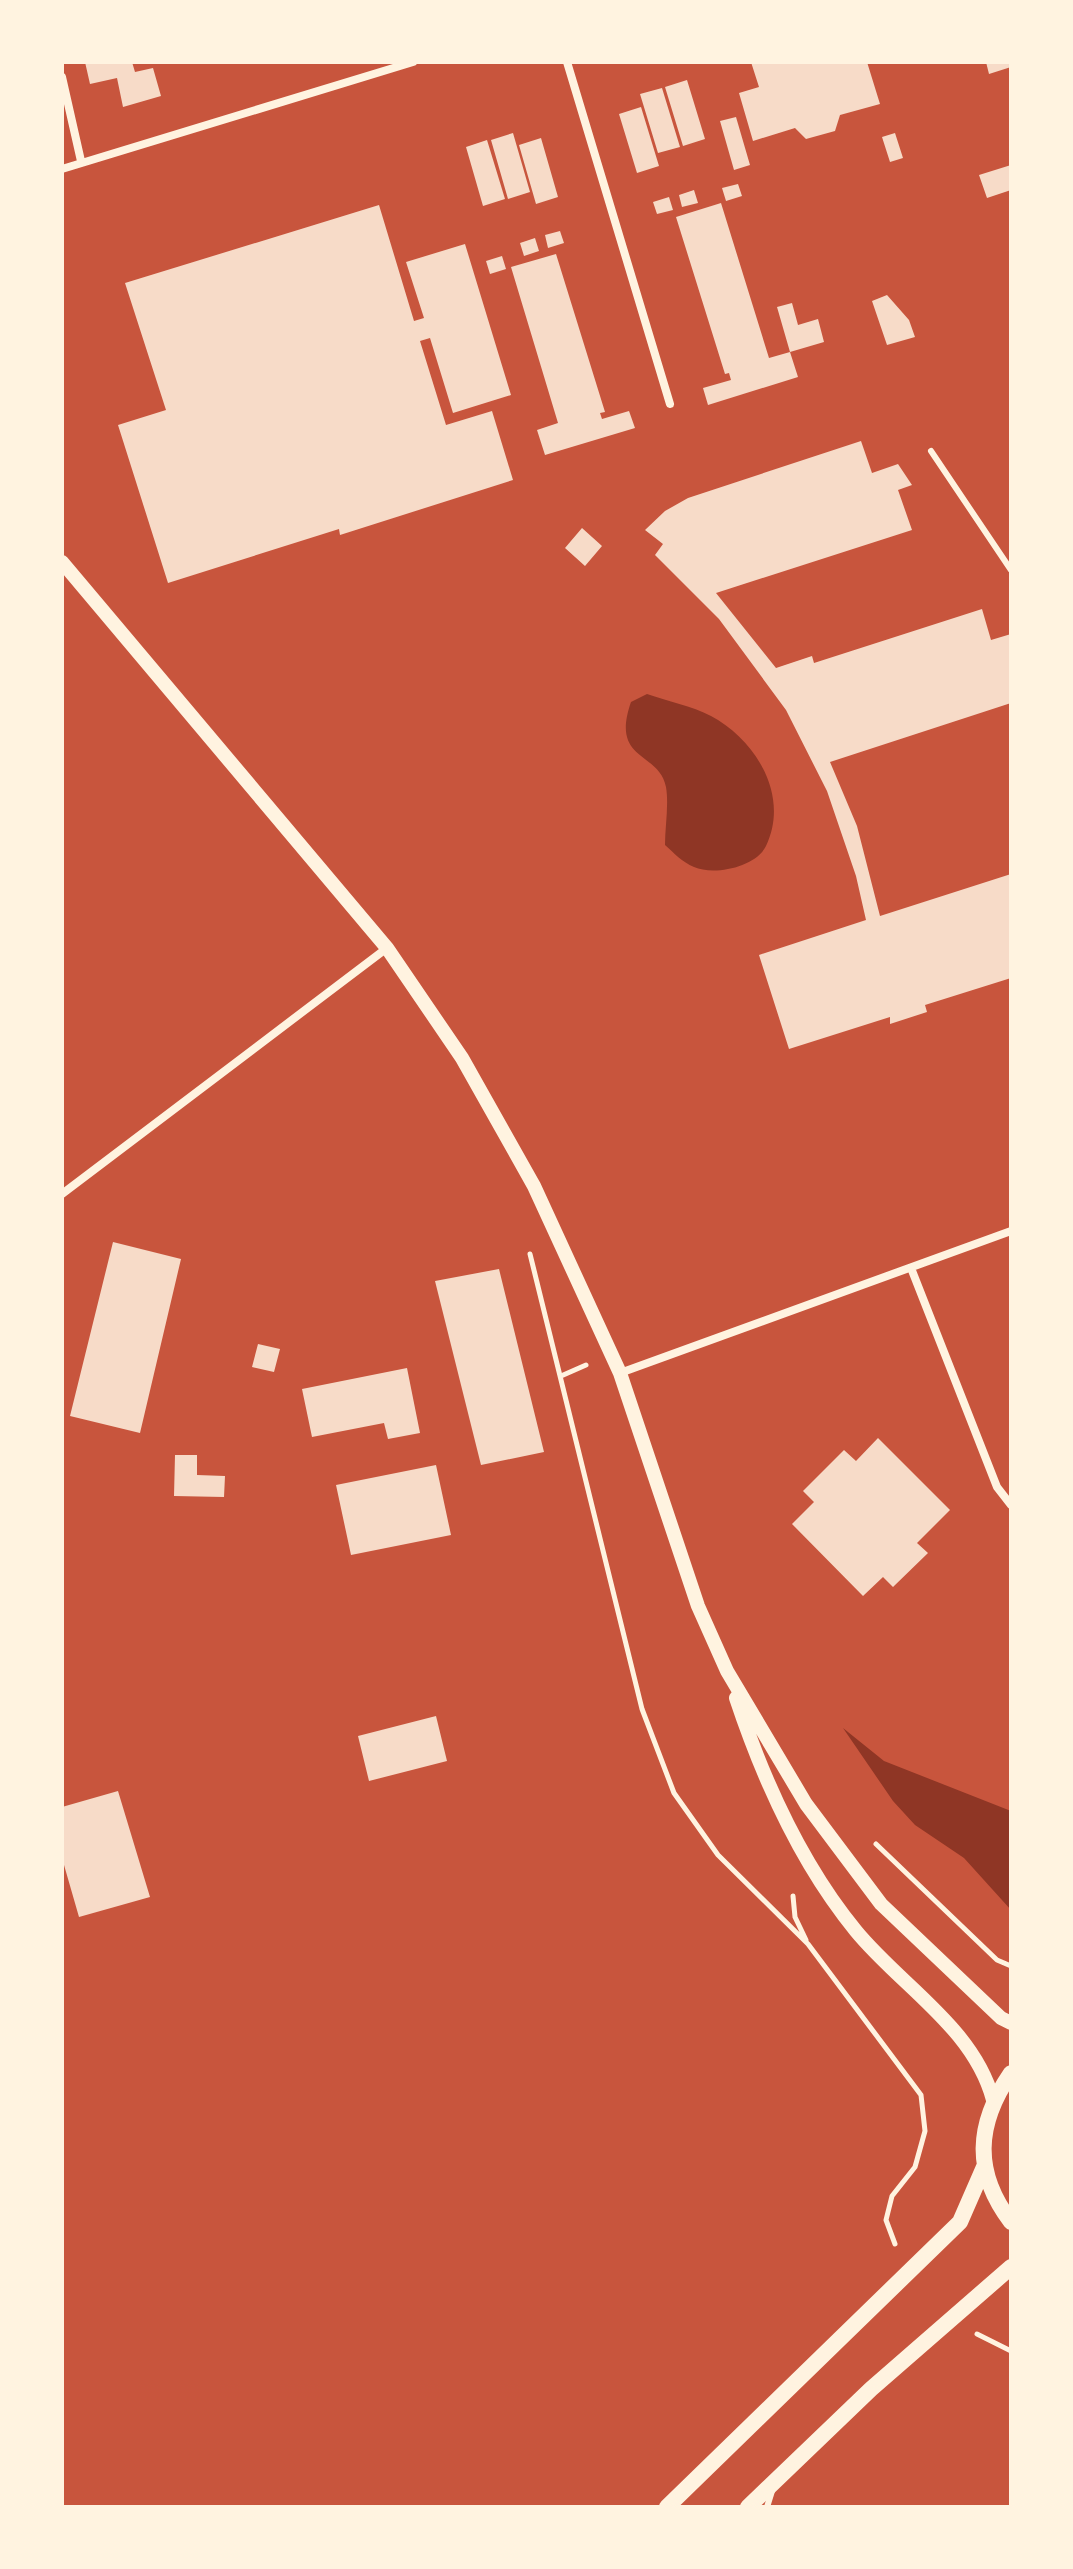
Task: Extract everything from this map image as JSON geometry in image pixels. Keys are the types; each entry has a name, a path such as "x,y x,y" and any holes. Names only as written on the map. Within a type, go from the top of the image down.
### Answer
{"main road":[{"path":"1011,2073 993,2100 984,2133 984,2167 996,2202 1011,2222"},
{"path":"667,2507 960,2222 984,2167"},
{"path":"748,2507 1011,2267"}],"street":[{"path":"62,169 413,62"},
{"path":"567,62 670,404"},
{"path":"62,77 81,161"},
{"path":"62,562 387,948 462,1058 534,1186 620,1373 698,1606 727,1671 751,1744 803,1851 856,1931 972,2050 986,2075 993,2100"},
{"path":"62,1194 387,948"},
{"path":"620,1373 1011,1231"},
{"path":"911,1268 997,1487 1011,1505"},
{"path":"727,1671 806,1804 881,1904 1001,2018 1011,2023"}],"lane":[{"path":"931,451 1011,570"},
{"path":"767,2507 776,2479"}],"path":[{"path":"528,1245 642,1709 674,1793 718,1855 808,1944 921,2095 925,2131 915,2167 892,2196 886,2220 893,2241 913,2267"},
{"path":"869,1838 997,1960 1011,1966"},
{"path":"957,2315 981,2338 1011,2351"}],"shaded area":[{"path":"647,694 711,716 727,726 755,754 771,789 774,808 766,846 753,859 734,868 702,870 686,863 665,845 667,809 662,775 638,754 627,736 626,721 631,702"},
{"path":"843,1728 884,1761 1011,1811 1011,1910 964,1858 915,1825 893,1801"}],"building":[{"path":"85,62 132,62 135,72 153,68 161,96 123,107 117,78 90,84"},
{"path":"751,62 867,62 880,104 840,115 835,131 806,139 795,128 753,141 739,93 759,87"},
{"path":"986,62 1011,62 1011,67 989,74"},
{"path":"687,80 705,139 683,146 665,87"},
{"path":"662,88 680,147 658,153 640,94"},
{"path":"641,107 659,166 637,173 619,114"},
{"path":"736,117 750,165 734,170 720,121"},
{"path":"513,133 530,192 508,199 491,140"},
{"path":"895,133 903,158 890,162 882,137"},
{"path":"541,138 558,197 536,204 519,145"},
{"path":"487,140 505,199 483,206 466,147"},
{"path":"1011,165 1011,190 987,198 979,175"},
{"path":"738,184 742,196 726,201 722,188"},
{"path":"694,190 698,203 682,207 679,195"},
{"path":"669,197 673,210 657,214 653,202"},
{"path":"721,203 769,358 790,352 798,377 708,405 703,388 731,380 729,373 725,374 676,217"},
{"path":"379,205 414,321 424,318 406,262 465,244 511,395 453,413 430,338 420,341 446,425 492,411 513,480 340,535 339,529 168,583 118,425 166,410 125,283"},
{"path":"560,231 564,243 548,248 545,235"},
{"path":"535,238 539,251 524,256 520,243"},
{"path":"556,254 605,412 600,413 602,419 629,411 635,428 545,455 537,430 558,423 511,267"},
{"path":"502,256 506,269 490,274 486,261"},
{"path":"887,295 909,320 915,337 887,345 872,301"},
{"path":"792,303 798,325 818,319 824,342 790,352 777,307"},
{"path":"861,441 872,473 898,464 912,485 898,490 912,530 716,593 776,668 812,656 814,663 982,609 991,640 1011,634 1011,703 830,762 857,826 880,916 1011,874 1011,978 925,1005 927,1012 890,1024 890,1017 789,1049 759,955 866,920 856,876 827,791 786,710 719,619 655,555 663,544 645,530 665,511 688,498"},
{"path":"582,528 602,546 585,566 565,548"},
{"path":"113,1242 181,1259 140,1433 70,1416"},
{"path":"499,1269 544,1452 481,1465 435,1281"},
{"path":"258,1344 280,1349 274,1372 252,1367"},
{"path":"407,1368 420,1433 388,1439 384,1423 312,1437 302,1389"},
{"path":"878,1438 950,1510 917,1543 928,1553 893,1587 883,1577 863,1596 792,1524 814,1502 803,1491 844,1450 856,1461"},
{"path":"175,1455 197,1455 197,1475 225,1476 224,1497 174,1496"},
{"path":"436,1465 451,1535 351,1555 336,1485"},
{"path":"436,1716 447,1761 369,1781 358,1736"},
{"path":"118,1791 150,1897 79,1917 62,1858 62,1807"}]}
